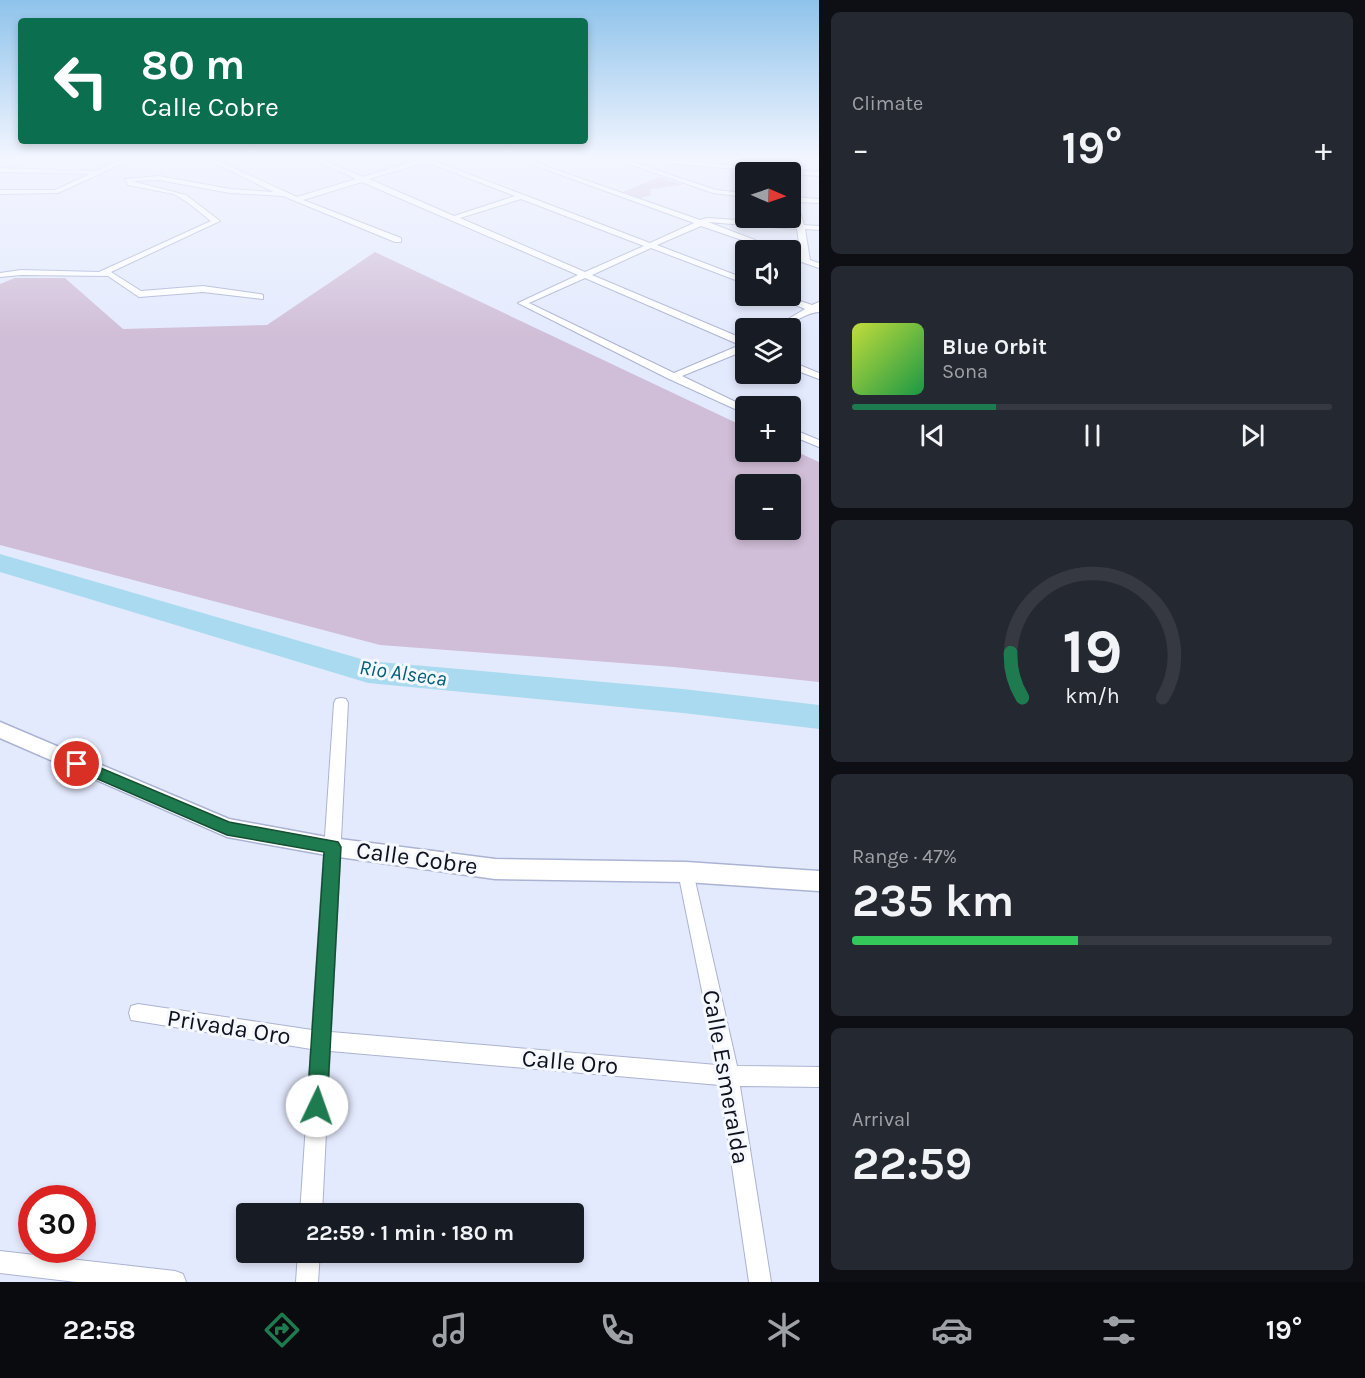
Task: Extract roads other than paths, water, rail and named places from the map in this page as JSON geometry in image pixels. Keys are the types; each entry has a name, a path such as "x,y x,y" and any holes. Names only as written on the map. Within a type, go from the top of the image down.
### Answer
{"street":[{"path":"100,274 216,221 211,218"},
{"path":"344,218 398,240"},
{"path":"454,218 735,340"},
{"path":"578,218 735,278"},
{"path":"685,218 748,240"},
{"path":"735,222 707,220 522,303 735,406"},
{"path":"806,261 801,227 819,228"},
{"path":"801,259 819,266"},
{"path":"0,275 16,273 79,276 110,274 139,294 203,289 260,297"},
{"path":"801,303 817,308"},
{"path":"797,318 817,308"},
{"path":"672,377 735,350"},
{"path":"801,369 819,376"},
{"path":"801,436 819,444"},
{"path":"312,1203 341,703"},
{"name":"Calle Cobre","path":"0,730 227,828 332,847 495,869 686,872 819,881"},
{"name":"Calle Esmeralda","path":"686,872 729,1076 760,1282"},
{"name":"Privada Oro","path":"138,1013 321,1041"},
{"name":"Calle Oro","path":"321,1041 729,1076 819,1077"},
{"path":"0,1262 175,1282"},
{"path":"307,1282 308,1263"}],"waterway":[{"name":"Rio Alseca","path":"0,563 368,672 683,701 819,717"}]}
